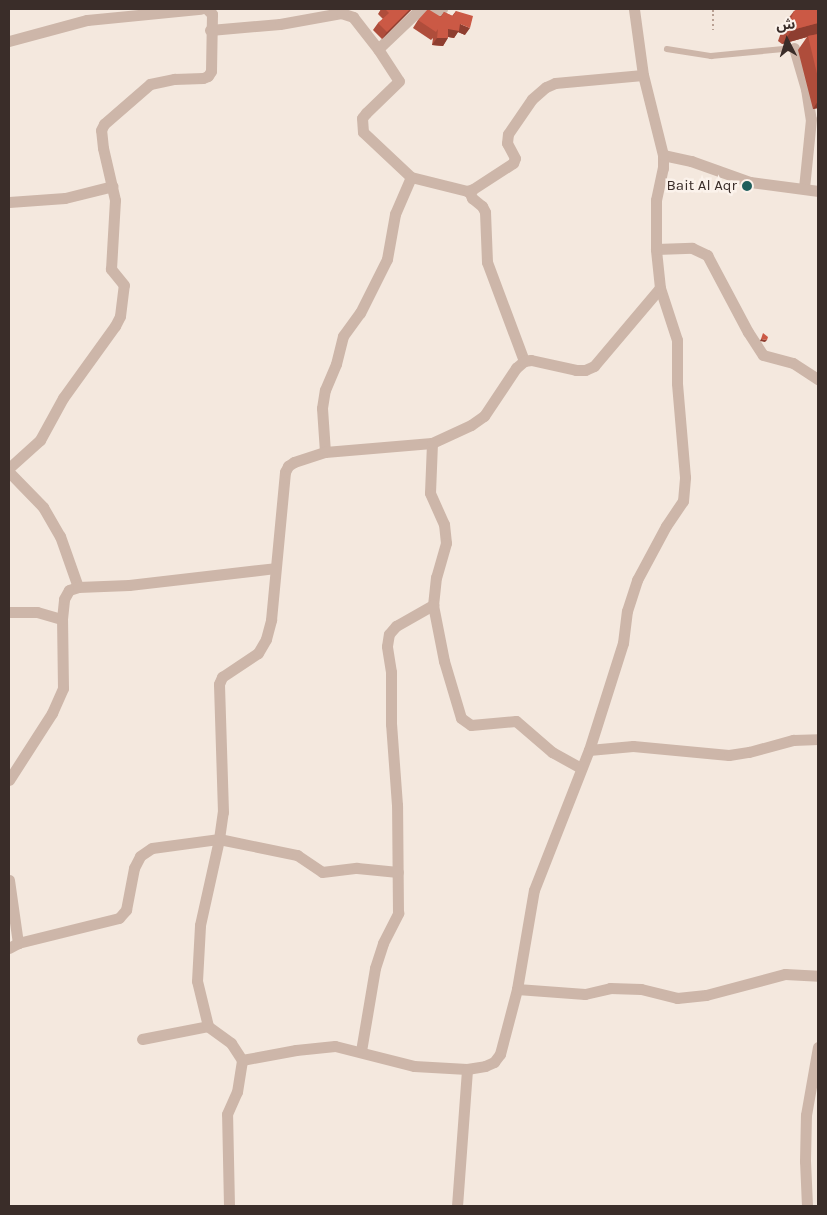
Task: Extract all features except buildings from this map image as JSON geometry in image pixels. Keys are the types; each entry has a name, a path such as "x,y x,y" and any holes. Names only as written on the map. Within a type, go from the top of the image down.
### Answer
{"street":[{"path":"9,41 87,20 200,9"},
{"path":"9,468 40,440 63,398 109,336 120,316 124,285 111,270 115,200 103,148 101,130 104,124 150,84 182,78 203,78 208,76 210,71 212,14 207,9"},
{"path":"378,49 416,11 426,15 442,9"},
{"path":"242,1060 296,1050 335,1046 361,1051 414,1066 467,1069 485,1066 494,1062 500,1054 517,989 534,890 589,750 623,643 627,611 637,580 666,526 683,501 685,477 677,383 677,340 660,288 656,249 656,200 663,168 663,155 643,75 634,9"},
{"path":"210,30 280,24 342,13 353,17 378,49 399,81 366,113 361,125 363,132 411,177 469,191 513,163 515,158 507,143 508,134 532,99 546,86 555,83 643,75"},
{"path":"798,47 811,118 804,188"},
{"path":"663,155 691,161 750,182 818,191"},
{"path":"325,452 322,408 325,390 336,364 343,336 360,313 387,259 395,214 411,177"},
{"path":"9,202 65,198 113,186"},
{"path":"469,191 472,198 484,209 487,262 524,361"},
{"path":"656,249 692,248 707,255 748,332 763,355 793,363 818,379"},
{"path":"229,1206 227,1114 237,1092 242,1060 231,1043 208,1026 197,981 200,925 219,839 222,812 219,684 222,677 258,653 266,639 271,620 285,472 294,462 325,452 432,443 471,425 484,416 516,368 524,361 530,360 576,370 585,370 594,366 660,288"},
{"path":"432,443 430,493 444,524 446,543 436,577 433,605 446,670 458,711 465,722 478,726 516,720 552,752 581,768"},
{"path":"9,472 43,507 60,536 78,587"},
{"path":"9,780 52,713 63,688 62,619 64,599 69,590 78,587 129,585 275,568"},
{"path":"361,1051 375,968 382,943 398,913 397,805 391,724 391,672 387,646 389,634 396,626 433,605"},
{"path":"9,612 38,612 62,619"},
{"path":"589,750 633,746 729,755 749,752 793,740 818,738"},
{"path":"9,880 13,946 119,918 126,910 134,868 140,856 152,848 219,839 297,855 322,872 357,868 398,872"},
{"path":"517,989 584,994 610,988 641,989 677,998 706,996 758,984 785,974 818,976"},
{"path":"142,1039 208,1026"},
{"path":"807,1206 805,1161 806,1115 818,1047"},
{"path":"457,1206 467,1069"}],"lane":[{"path":"667,50 711,56 798,47"}],"path":[{"path":"713,9 713,30"}],"place":[{"name":"Bait Al Aqr","path":"747,186"}]}
